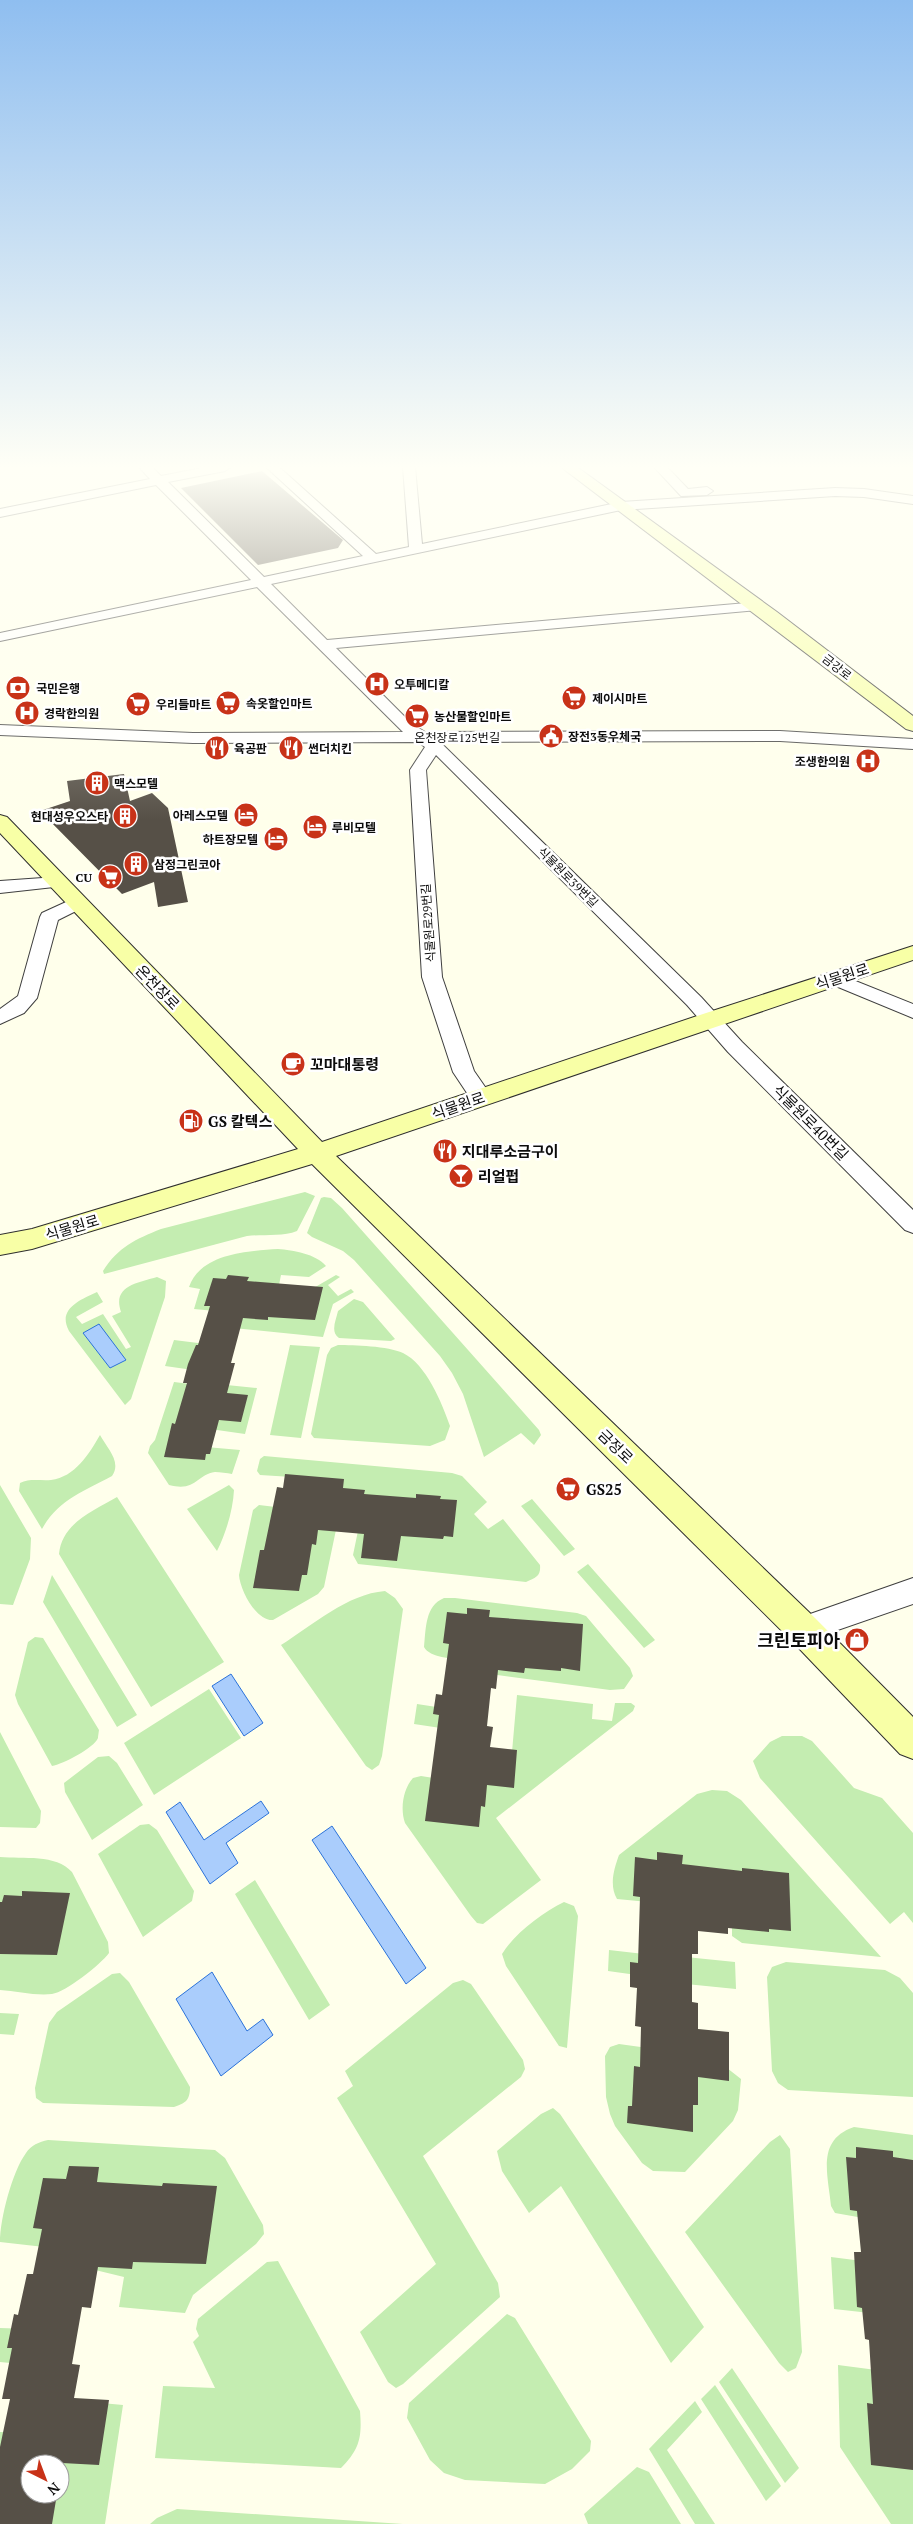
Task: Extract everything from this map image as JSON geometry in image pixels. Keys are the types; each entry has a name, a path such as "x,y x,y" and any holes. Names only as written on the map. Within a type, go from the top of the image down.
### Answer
{"main road":[{"name":"금강로","path":"729,585 913,725"},
{"name":"온천장로","path":"0,821 317,1153"},
{"name":"식물원로","path":"0,1243 32,1239 317,1153 833,978 913,953"},
{"name":"금정로","path":"317,1153 803,1628 913,1742"}],"street":[{"path":"0,637 247,585"},
{"name":"식물원로39번길","path":"263,585 406,728 428,741 711,1019"},
{"path":"325,645 758,606"},
{"name":"온천장로125번길","path":"0,730 133,741 428,741 780,736 913,744"},
{"name":"식물원로29번길","path":"428,741 418,770 432,978 464,1072 481,1097"},
{"path":"0,887 57,882"},
{"path":"0,1017 17,1008 27,998 49,917 77,903"},
{"path":"833,978 913,1012"},
{"name":"식물원로40번길","path":"711,1019 735,1046 913,1224"},
{"path":"803,1628 913,1592"}],"green space":[{"path":"305,1192 315,1196 297,1231 279,1235 247,1236 104,1274 103,1271 121,1250 136,1240 161,1229"},
{"path":"321,1198 331,1198 342,1208 539,1430 541,1435 534,1445 521,1433 484,1457 463,1394 440,1356 354,1260 343,1251 307,1233"},
{"path":"278,1249 316,1258 326,1266 309,1277 281,1275 278,1290 305,1293 336,1275 340,1277 328,1285 338,1296 351,1289 354,1292 333,1304 323,1337 223,1327 226,1312 194,1309 200,1289 189,1287 195,1276 204,1267 227,1256"},
{"path":"157,1277 166,1281 165,1297 131,1399 125,1405 69,1331 66,1317 72,1306 97,1292 103,1302 76,1317 82,1324 103,1314 126,1349 131,1347 112,1316 121,1312 119,1303 123,1291 134,1284"},
{"path":"354,1299 363,1302 395,1339 391,1341 339,1338 334,1329 338,1311"},
{"path":"174,1340 206,1344 217,1384 257,1388 245,1434 210,1429 206,1447 240,1450 232,1474 215,1472 204,1476 190,1485 178,1487 169,1485 148,1453 150,1446 155,1440 174,1382 190,1384 193,1370 165,1366"},
{"path":"290,1345 320,1347 301,1438 270,1435"},
{"path":"338,1345 371,1346 389,1349 403,1353 411,1358 426,1375 443,1406 450,1426 445,1440 430,1446 314,1438 311,1434 327,1355 331,1348"},
{"path":"100,1435 114,1460 115,1471 112,1476 64,1503 48,1519 42,1529 19,1491 20,1483 31,1480 51,1480 67,1474 86,1457"},
{"path":"264,1456 452,1473 462,1476 487,1502 474,1514 488,1529 503,1519 540,1565 539,1574 526,1582 358,1564 353,1555 359,1526 337,1525 324,1587 318,1594 273,1620 267,1619 261,1616 250,1604 242,1588 239,1575 253,1510 259,1505 284,1508 292,1477 260,1475 257,1471 260,1459"},
{"path":"0,1485 31,1538 30,1559 13,1605 0,1604"},
{"path":"229,1485 234,1490 231,1513 217,1551 187,1509"},
{"path":"117,1497 224,1662 151,1707 59,1554 61,1543 72,1526 89,1513"},
{"path":"532,1499 575,1549 564,1556 521,1506"},
{"path":"588,1564 655,1640 644,1648 577,1572"},
{"path":"52,1575 137,1715 117,1727 43,1602"},
{"path":"385,1591 395,1598 403,1609 382,1756 379,1765 372,1770 366,1766 281,1645 344,1604 371,1593"},
{"path":"444,1598 577,1613 586,1616 630,1668 633,1676 624,1689 610,1690 490,1674 482,1749 512,1752 517,1695 593,1704 592,1719 612,1721 615,1703 631,1703 635,1706 633,1711 496,1818 541,1880 483,1924 477,1923 471,1916 405,1823 403,1817 403,1799 413,1778 421,1776 446,1780 454,1730 414,1724 417,1704 456,1710 464,1660 436,1655 427,1651 424,1647 426,1625 430,1612 433,1606"},
{"path":"35,1637 43,1638 99,1730 98,1738 85,1751 52,1766 15,1695 28,1642"},
{"path":"209,1689 241,1738 154,1795 124,1743"},
{"path":"0,1732 41,1811 40,1823 36,1828 0,1827"},
{"path":"782,1736 802,1736 812,1741 854,1788 882,1798 913,1833 913,1923 904,1912 890,1924 760,1778 753,1761 770,1742"},
{"path":"109,1756 117,1763 143,1805 92,1840 65,1792 64,1783 98,1757"},
{"path":"712,1790 727,1791 741,1800 881,1957 742,1943 732,1936 732,1910 617,1899 613,1883 614,1871 619,1855 697,1794"},
{"path":"149,1824 157,1830 194,1891 192,1901 143,1937 98,1854 140,1825"},
{"path":"0,1857 48,1860 65,1866 72,1872 108,1942 109,1953 105,1958 91,1971 58,1992 39,1994 0,1990"},
{"path":"255,1880 330,2005 309,2020 235,1894"},
{"path":"564,1902 574,1906 578,1916 567,2048 559,2046 506,1966 502,1954 507,1946 530,1924"},
{"path":"609,1950 644,1954 644,1976 608,1971"},
{"path":"676,1956 735,1962 736,1989 676,1983"},
{"path":"786,1962 885,1970 900,1978 913,1993 913,2097 788,2090 778,2083 772,2071 767,1977 772,1967"},
{"path":"120,1973 129,1982 190,2087 188,2098 182,2104 174,2107 43,2103 36,2098 35,2088 49,2023 57,2012 112,1974"},
{"path":"463,1980 471,1984 523,2060 525,2069 521,2077 423,2156 498,2283 500,2297 403,2384 396,2388 388,2382 360,2332 436,2264 337,2098 353,2086 345,2071 453,1983"},
{"path":"0,2013 19,2014 14,2035 0,2034"},
{"path":"619,2044 713,2057 741,2079 738,2110 733,2121 685,2172 653,2171 642,2163 615,2126 606,2097 605,2056 610,2047"},
{"path":"553,2108 560,2114 704,2327 671,2363 561,2186 529,2213 502,2171 497,2151 541,2114"},
{"path":"854,2127 913,2135 913,2524 891,2524 840,2447 838,2365 884,2371 879,2314 834,2309 831,2257 870,2262 869,2219 835,2213 831,2206 828,2182 827,2159 829,2149 834,2140 842,2133"},
{"path":"780,2135 790,2149 802,2352 796,2368 788,2372 779,2363 685,2232 770,2142"},
{"path":"48,2140 215,2150 225,2158 263,2225 264,2234 256,2244 193,2295 185,2313 119,2307 124,2277 87,2268 59,2399 123,2405 105,2524 0,2524 0,2432 7,2432 21,2364 0,2362 0,2328 31,2329 53,2248 0,2242 5,2209 16,2172 26,2153 36,2144"},
{"path":"278,2261 360,2411 360,2435 352,2455 341,2468 155,2458 163,2386 215,2388 193,2342 199,2336 196,2329 198,2319 267,2262"},
{"path":"507,2314 515,2318 591,2441 590,2451 572,2469 545,2484 465,2480 444,2473 430,2460 407,2418 409,2403"},
{"path":"732,2368 799,2468 785,2483 719,2382"},
{"path":"715,2385 781,2486 766,2501 701,2399"},
{"path":"695,2401 702,2412 667,2450 715,2524 695,2524 649,2449"},
{"path":"637,2467 649,2472 681,2524 588,2524 584,2514"},
{"path":"177,2509 403,2524 150,2524 157,2518"}],"water":[{"path":"99,1324 126,1360 110,1368 83,1333"},
{"path":"231,1674 263,1723 244,1736 212,1686"},
{"path":"261,1801 269,1813 226,1843 238,1863 210,1884 166,1812 180,1802 204,1840"},
{"path":"332,1826 426,1968 406,1984 312,1840"},
{"path":"212,1972 247,2031 263,2019 273,2035 221,2076 176,1999"}],"building":[{"path":"124,774 130,801 152,793 168,808 188,902 158,907 154,882 122,894 40,811 70,801 67,781"},
{"path":"228,1275 249,1277 247,1281 323,1287 315,1320 268,1317 268,1320 243,1318 231,1363 235,1363 227,1393 248,1395 241,1422 219,1420 210,1454 206,1454 205,1460 164,1457 172,1423 175,1424 187,1383 183,1383 188,1364 196,1345 198,1345 210,1306 204,1306 213,1278 226,1279"},
{"path":"285,1474 344,1479 343,1488 365,1490 364,1494 416,1498 416,1494 441,1496 440,1499 457,1500 453,1537 444,1536 443,1539 401,1536 397,1561 361,1558 364,1534 318,1530 316,1545 312,1544 307,1575 302,1575 299,1591 253,1588 260,1550 264,1550 277,1487 283,1488"},
{"path":"467,1608 490,1610 489,1617 583,1624 580,1671 561,1668 561,1671 525,1668 524,1673 498,1670 496,1689 491,1688 487,1726 493,1727 490,1747 517,1750 514,1788 487,1785 485,1807 481,1806 479,1827 425,1821 439,1715 433,1714 436,1694 442,1695 449,1644 443,1643 447,1612 467,1614"},
{"path":"657,1852 683,1855 682,1864 742,1871 742,1868 789,1873 791,1931 769,1929 769,1932 728,1928 728,1934 698,1931 698,1954 692,1954 692,2002 698,2003 698,2029 729,2032 729,2081 698,2077 698,2105 693,2105 693,2132 627,2123 628,2106 632,2106 634,2066 640,2067 641,2027 635,2026 637,1988 630,1987 630,1962 638,1963 640,1897 633,1896 635,1857 657,1860"},
{"path":"22,1891 70,1893 57,1955 0,1954 0,1902 2,1902 4,1895 22,1896"},
{"path":"856,2147 893,2151 893,2157 913,2160 913,2470 871,2465 867,2403 873,2404 869,2340 865,2339 862,2308 857,2307 854,2252 861,2252 857,2211 850,2210 846,2157 856,2158"},
{"path":"69,2166 99,2167 97,2182 162,2186 163,2183 217,2186 206,2264 133,2262 132,2269 98,2267 91,2308 82,2307 72,2364 80,2365 74,2398 109,2400 99,2465 70,2463 70,2454 20,2454 20,2504 55,2504 52,2524 0,2524 0,2447 10,2399 2,2399 12,2348 7,2348 14,2314 18,2315 27,2274 33,2274 42,2229 33,2228 43,2178 66,2179"}],"place":[{"name":"오투메디칼","path":"377,684"},
{"name":"국민은행","path":"18,688"},
{"name":"제이시마트","path":"574,698"},
{"name":"속옷할인마트","path":"228,703"},
{"name":"우리들마트","path":"138,704"},
{"name":"경락한의원","path":"27,713"},
{"name":"농산물할인마트","path":"417,716"},
{"name":"장전3동우체국","path":"551,736"},
{"name":"육공판","path":"217,748"},
{"name":"썬더치킨","path":"291,748"},
{"name":"조생한의원","path":"868,761"},
{"name":"맥스모텔","path":"97,783"},
{"name":"아레스모텔","path":"246,815"},
{"name":"현대성우오스타","path":"125,816"},
{"name":"루비모텔","path":"315,827"},
{"name":"하트장모텔","path":"276,839"},
{"name":"삼정그린코아","path":"136,864"},
{"name":"CU","path":"110,877"},
{"name":"꼬마대통령","path":"293,1064"},
{"name":"GS 칼텍스","path":"191,1121"},
{"name":"지대루소금구이","path":"445,1151"},
{"name":"리얼펍","path":"461,1176"},
{"name":"GS25","path":"568,1489"},
{"name":"크린토피아","path":"857,1640"}]}
